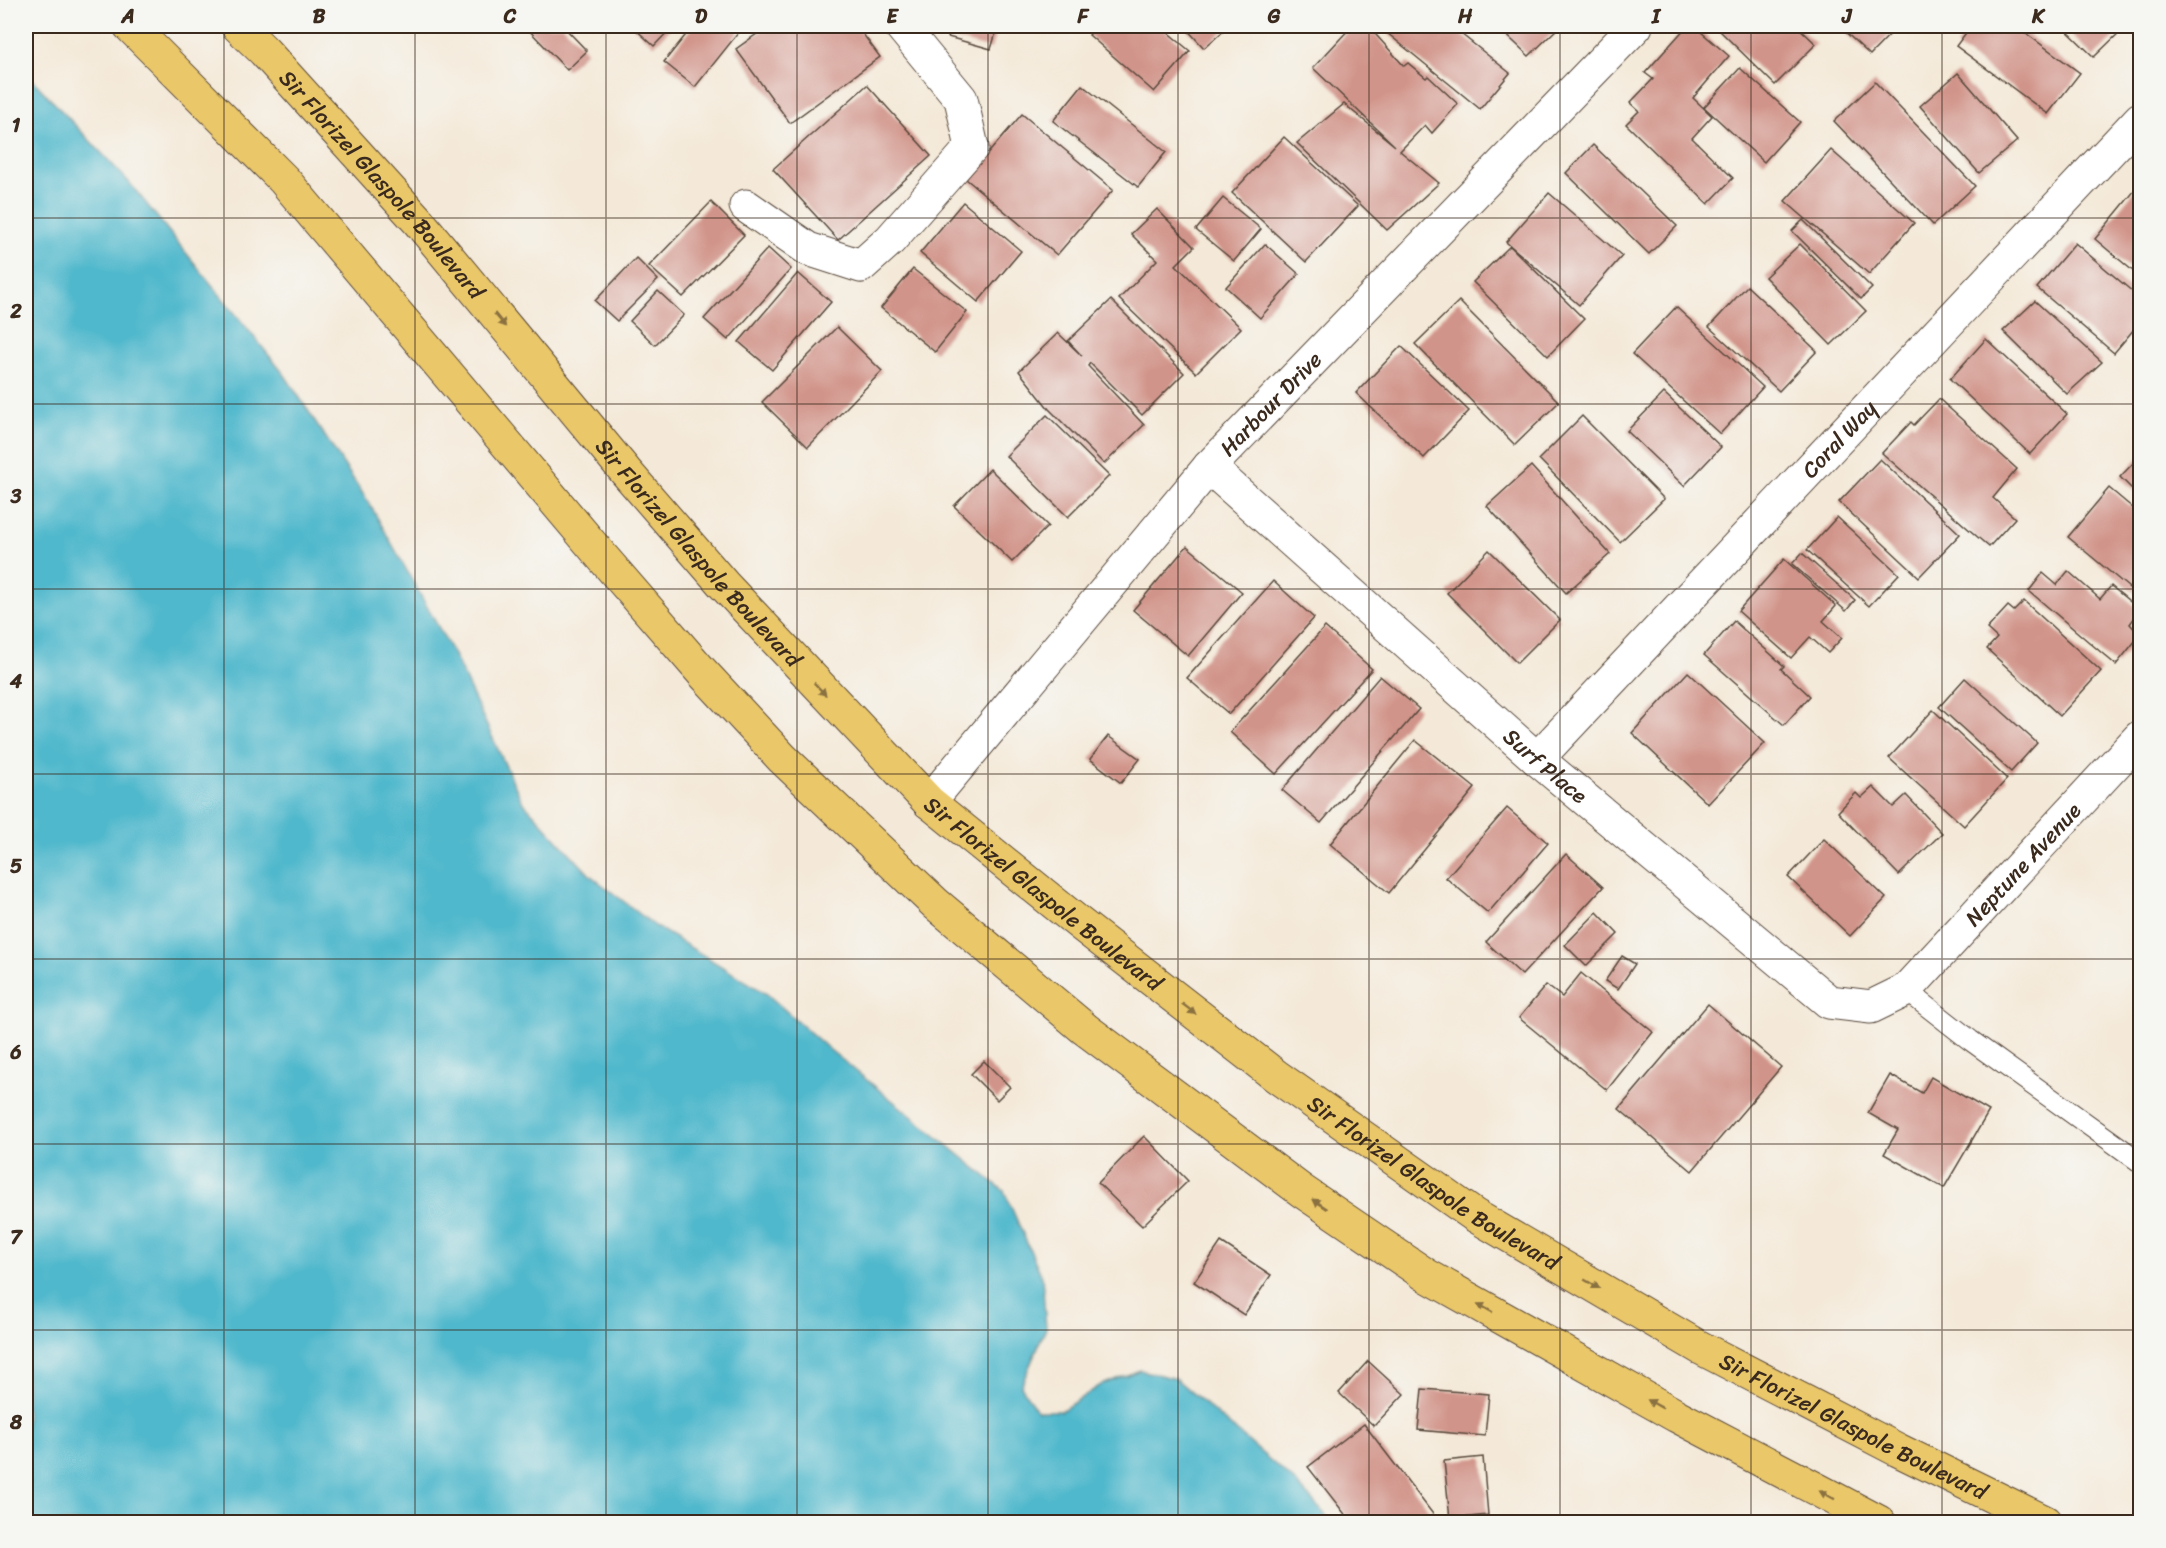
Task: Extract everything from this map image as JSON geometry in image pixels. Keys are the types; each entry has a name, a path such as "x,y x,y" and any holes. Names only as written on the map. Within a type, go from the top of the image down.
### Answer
{"highway":[{"path":"130,26 284,180 702,672 782,758 936,904 1085,1029 1302,1191 1426,1275 1677,1416 1879,1522"},
{"name":"Sir Florizel Glaspole Boulevard","path":"238,26 264,51 419,222 626,472 724,585 929,802 1078,923 1276,1076 1474,1215 1699,1347 1898,1450 2045,1522"}],"street":[{"path":"746,206 808,249 861,266 890,240 972,147 961,99 901,26"},
{"name":"Harbour Drive","path":"929,802 1209,467 1636,26"},
{"name":"Coral Way","path":"1537,759 2140,119"},
{"name":"Surf Place","path":"1209,467 1537,759 1829,1002 1871,1007 1906,990"},
{"name":"Neptune Avenue","path":"1906,990 2140,737"}],"lane":[{"path":"1906,990 1970,1040 2140,1162"}],"water":[{"path":"26,73 128,181 284,374 369,503 454,655 522,801 590,875 655,926 767,994 830,1050 1004,1191 1042,1277 1046,1328 1021,1386 1037,1411 1061,1411 1101,1385 1140,1370 1176,1379 1294,1481 1332,1522 26,1522"}],"building":[{"path":"563,26 587,51 567,70 526,27"},
{"path":"632,26 673,26 654,46"},
{"path":"693,26 731,26 739,32 695,87 664,62"},
{"path":"768,26 857,26 880,57 790,123 736,49"},
{"path":"951,26 998,26 991,49 948,37"},
{"path":"1097,26 1160,26 1190,51 1154,92 1089,35"},
{"path":"1184,26 1229,26 1204,48"},
{"path":"1352,26 1368,26 1404,66 1408,63 1426,78 1428,76 1458,104 1432,133 1425,125 1400,151 1439,183 1387,230 1297,143 1344,104 1395,146 1313,68"},
{"path":"1383,26 1451,26 1510,73 1480,109 1381,28"},
{"path":"1497,26 1560,26 1529,56"},
{"path":"1687,26 1694,26 1729,56 1693,98 1712,116 1692,138 1733,178 1708,204 1626,124 1639,111 1630,103 1653,79 1645,73"},
{"path":"1715,26 1797,26 1816,44 1775,85"},
{"path":"1839,26 1898,26 1870,55"},
{"path":"1971,26 2016,26 2080,73 2048,114 1956,46"},
{"path":"2062,26 2126,26 2094,57"},
{"path":"1740,68 1800,122 1764,162 1704,107"},
{"path":"1958,73 2017,141 1979,173 1920,106"},
{"path":"1875,82 1975,186 1933,225 1834,121"},
{"path":"867,85 931,156 838,240 773,169"},
{"path":"1082,85 1166,152 1138,187 1053,121"},
{"path":"1022,114 1113,190 1057,255 966,179"},
{"path":"1284,137 1358,206 1306,262 1232,193"},
{"path":"1593,145 1677,226 1649,254 1566,173"},
{"path":"1831,150 1914,223 1869,274 1785,201"},
{"path":"2140,184 2140,277 2095,239"},
{"path":"1549,193 1622,256 1579,305 1506,242"},
{"path":"1223,198 1261,229 1234,261 1196,230"},
{"path":"711,202 744,235 683,297 649,266"},
{"path":"963,202 1021,251 978,302 920,253"},
{"path":"1157,209 1194,247 1176,265 1241,328 1196,373 1119,299 1157,260 1131,234"},
{"path":"1803,220 1872,288 1861,299 1792,231"},
{"path":"2075,243 2140,298 2140,322 2114,353 2037,288"},
{"path":"1265,244 1299,274 1260,318 1226,287"},
{"path":"1800,244 1866,311 1831,345 1765,277"},
{"path":"1510,246 1584,319 1548,356 1473,282"},
{"path":"768,248 791,269 728,340 704,319"},
{"path":"636,258 658,280 617,321 595,301"},
{"path":"913,269 967,312 935,352 881,308"},
{"path":"798,273 831,302 772,370 739,342"},
{"path":"1747,286 1817,351 1779,391 1709,327"},
{"path":"658,291 684,315 655,345 630,321"},
{"path":"1111,300 1184,373 1142,415 1090,363 1088,366 1144,425 1104,464 1049,409 1019,371 1058,333 1082,356 1068,341"},
{"path":"1459,301 1559,402 1515,445 1415,344"},
{"path":"2035,301 2102,362 2067,394 2003,331"},
{"path":"1676,307 1763,387 1720,434 1632,354"},
{"path":"837,327 882,371 808,447 762,402"},
{"path":"1986,339 2067,414 2030,454 1950,379"},
{"path":"1401,346 1469,411 1424,458 1356,393"},
{"path":"1664,393 1721,447 1684,486 1627,431"},
{"path":"1939,399 2017,469 1993,498 2015,518 1989,547 1882,453 1911,422 1914,425"},
{"path":"1047,415 1109,476 1068,517 1006,456"},
{"path":"1582,416 1664,499 1620,542 1539,459"},
{"path":"2140,456 2140,497 2120,477"},
{"path":"1880,459 1960,534 1919,577 1839,502"},
{"path":"1531,466 1610,554 1566,593 1487,506"},
{"path":"990,469 1048,526 1012,562 954,506"},
{"path":"2109,488 2140,514 2140,597 2068,537"},
{"path":"1837,517 1899,574 1869,606 1807,550"},
{"path":"1187,546 1242,592 1188,656 1133,610"},
{"path":"1489,550 1560,620 1517,663 1447,593"},
{"path":"1802,553 1855,600 1846,611 1792,564"},
{"path":"1784,559 1836,606 1823,621 1842,638 1828,653 1810,637 1791,658 1738,611"},
{"path":"2068,571 2100,599 2111,586 2140,610 2130,624 2140,635 2116,665 2029,591 2043,573 2057,585"},
{"path":"1273,581 1314,618 1229,714 1187,678"},
{"path":"2024,601 2101,671 2060,716 1987,649 1997,638 1987,629 2008,606 2014,611"},
{"path":"1734,621 1784,666 1781,669 1810,696 1784,725 1704,655"},
{"path":"1325,627 1372,669 1276,774 1230,732"},
{"path":"1688,672 1765,743 1708,804 1632,733"},
{"path":"1380,676 1419,709 1321,823 1282,790"},
{"path":"1965,678 2037,743 2011,772 1939,707"},
{"path":"1933,710 2007,779 1964,826 1889,758"},
{"path":"1108,736 1140,759 1121,783 1090,759"},
{"path":"1415,740 1475,788 1389,893 1330,844"},
{"path":"1873,787 1893,807 1906,795 1942,833 1899,875 1838,812 1856,793 1861,798"},
{"path":"1507,808 1548,843 1488,913 1446,878"},
{"path":"1824,839 1886,898 1850,936 1788,877"},
{"path":"1566,854 1603,887 1522,975 1486,942"},
{"path":"1597,912 1618,934 1586,966 1565,945"},
{"path":"1622,956 1635,964 1618,989 1605,981"},
{"path":"1581,973 1653,1032 1607,1090 1519,1018 1546,985 1562,997"},
{"path":"1708,1004 1781,1067 1692,1171 1619,1109"},
{"path":"984,1061 1010,1087 997,1100 971,1074"},
{"path":"1890,1075 1922,1093 1931,1077 1989,1111 1944,1188 1884,1154 1898,1130 1868,1113"},
{"path":"1144,1136 1188,1181 1142,1226 1098,1183"},
{"path":"1221,1242 1271,1275 1244,1315 1194,1282"},
{"path":"1368,1361 1404,1394 1374,1426 1339,1393"},
{"path":"1422,1389 1489,1394 1485,1436 1418,1430"},
{"path":"1364,1424 1439,1522 1351,1522 1308,1467"},
{"path":"1483,1457 1488,1515 1450,1519 1444,1461"}]}
